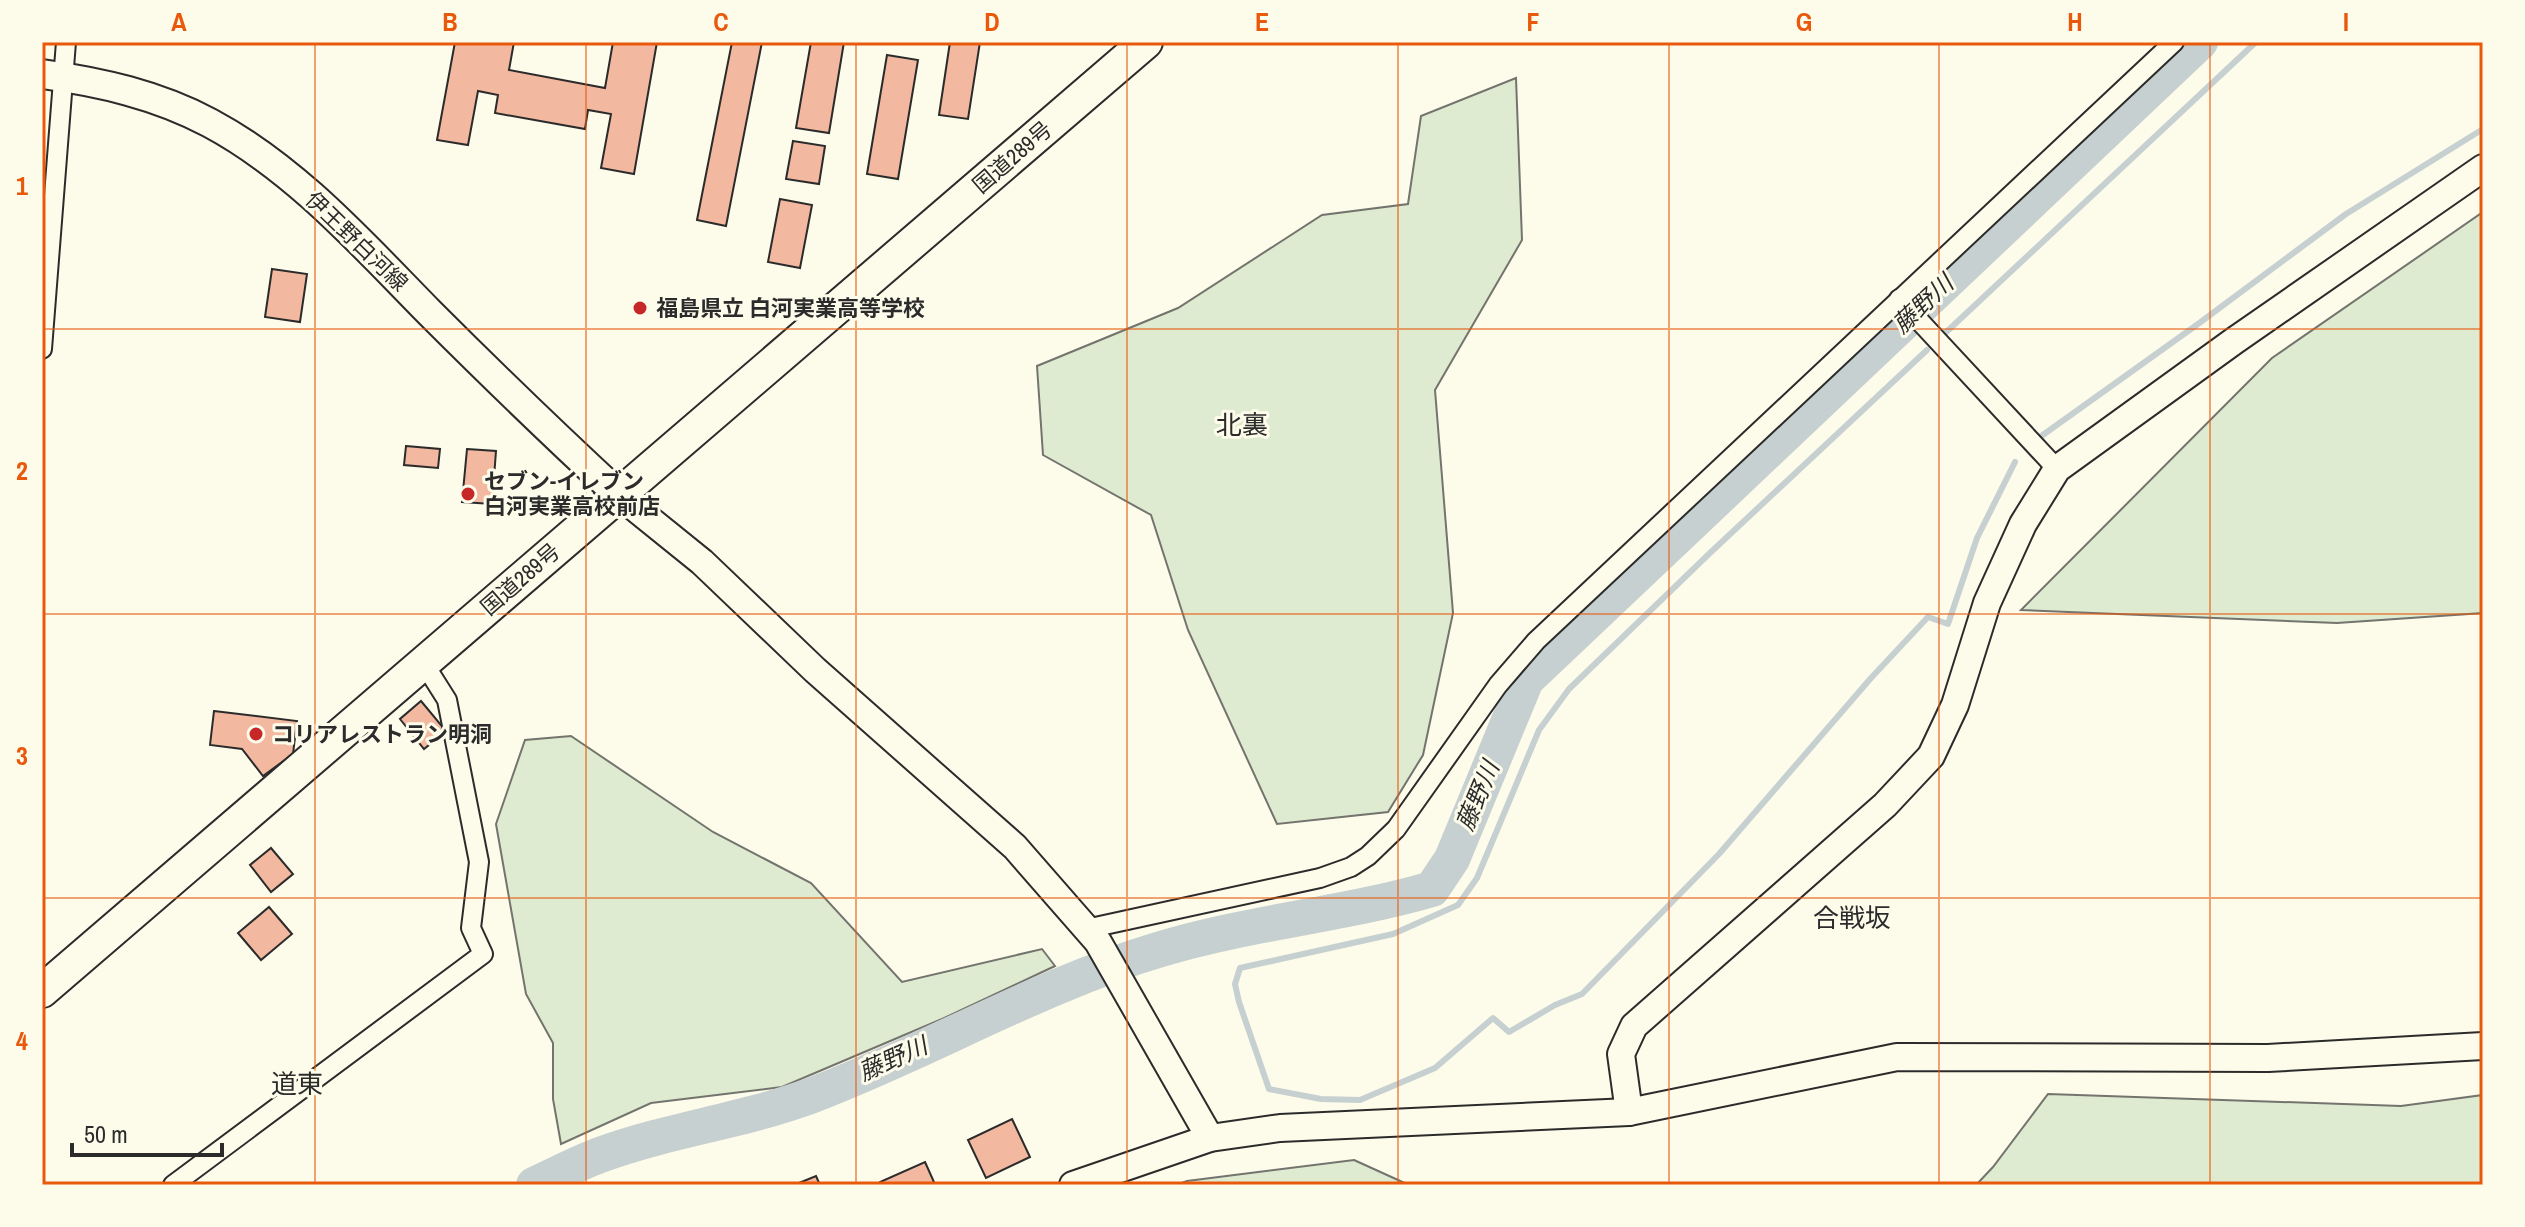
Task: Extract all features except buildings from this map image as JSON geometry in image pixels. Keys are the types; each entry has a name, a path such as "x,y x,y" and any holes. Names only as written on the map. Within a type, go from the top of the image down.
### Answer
{"highway":[{"name":"国道289号","path":"42,991 1146,42"}],"main road":[{"name":"伊王野白河線","path":"53,76 121,88 163,102 210,123 260,153 333,216 516,400 619,495"}],"street":[{"path":"42,349 53,76 66,42"},
{"path":"1092,936 1320,878 1351,867 1368,856 1396,829 1498,685 1536,641 2174,42"},
{"path":"1629,1112 1621,1054 1634,1026 1885,805 1931,756 1955,705 1987,603 2023,524 2057,469 2483,168"},
{"path":"1899,299 2057,469"},
{"path":"619,495 702,562 815,670 1015,847 1092,936 1210,1138"},
{"path":"173,1185 483,954 471,928 479,862 447,700 423,662"},
{"path":"1073,1185 1210,1138 1280,1128 1629,1112 1897,1057 2268,1058 2483,1046"}],"green space":[{"path":"1516,78 1522,240 1435,390 1453,613 1423,755 1388,812 1277,824 1188,630 1151,515 1043,455 1037,366 1178,308 1322,215 1408,204 1421,116"},
{"path":"2483,212 2483,613 2337,623 2021,610 2272,358"},
{"path":"571,736 713,832 811,883 902,982 1042,949 1055,966 942,1019 782,1087 651,1103 561,1144 553,1099 553,1043 526,994 496,824 525,740"},
{"path":"2048,1094 2401,1106 2483,1095 2483,1185 1976,1185"},
{"path":"1354,1160 1409,1185 1176,1185 1187,1181"}],"waterway":[{"name":"藤野川","path":"534,1185 626,1146 810,1096 1028,999 1161,949 1432,889 1452,859 1526,680 2200,42"},
{"path":"1941,337 2256,42"},
{"path":"2040,437 2346,214 2483,129"},
{"path":"1927,350 1569,689 1539,730 1477,878 1458,905 1393,934 1240,968 1235,984 1239,1002 1269,1089 1321,1099 1360,1100 1435,1068 1493,1018 1509,1032 1555,1005 1582,994 1719,854 1871,678 1928,617 1948,624 1977,538 2015,462"}],"place":[{"name":"福島県立 白河実業高等学校","path":"640,308"},
{"name":"セブン-イレブン 白河実業高校前店","path":"468,494"},
{"name":"コリアレストラン明洞","path":"256,734"}],"district":[{"name":"北裏","path":"1242,425"},
{"name":"合戦坂","path":"1852,918"},
{"name":"道東","path":"297,1084"}]}
